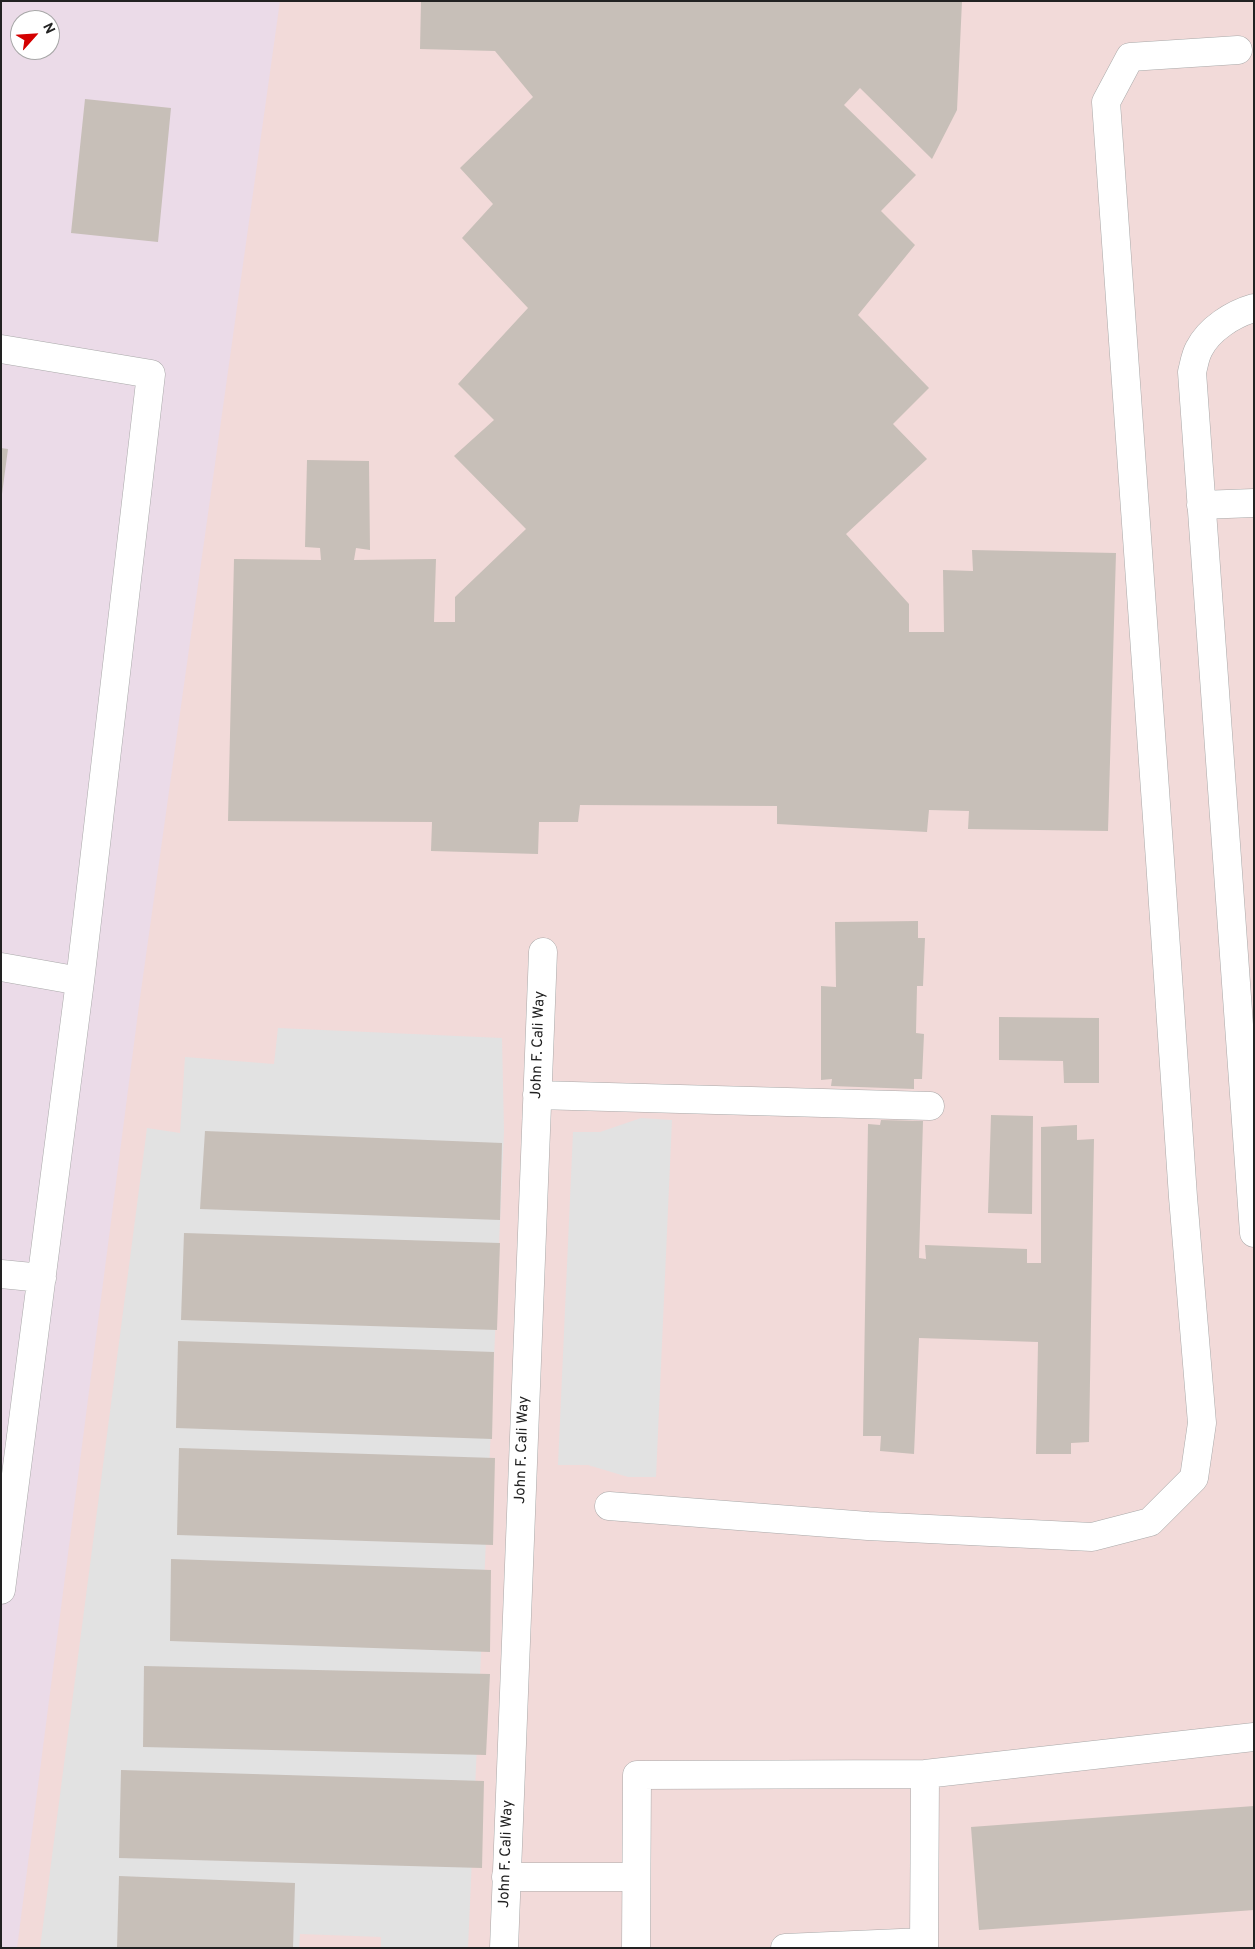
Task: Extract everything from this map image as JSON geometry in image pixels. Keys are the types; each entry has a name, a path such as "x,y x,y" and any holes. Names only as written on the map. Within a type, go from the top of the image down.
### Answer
{"street":[{"path":"609,1506 868,1526 1092,1537 1150,1522 1194,1478 1202,1423 1183,1197 1106,102 1130,57 1238,50"},
{"path":"1254,308 1237,313 1215,329 1199,349 1192,372 1254,1233"},
{"path":"1,349 151,374 80,981 1,1590"},
{"path":"1201,505 1254,502"},
{"name":"John F. Cali Way","path":"504,1948 543,952"},
{"path":"1,967 80,981"},
{"path":"537,1095 930,1106"},
{"path":"1,1274 42,1278"},
{"path":"636,1948 637,1775 925,1774 1254,1737"},
{"path":"785,1948 924,1945 925,1774"},
{"path":"506,1877 636,1877"}],"shaded area":[{"path":"1,1 1254,1 1254,1948 1,1948"},
{"path":"1,1 280,1 139,1005 17,1948 1,1948"},
{"path":"278,1028 502,1038 504,1131 468,1948 381,1948 381,1937 300,1934 299,1948 40,1948 147,1128 180,1133 185,1057 274,1064"},
{"path":"641,1118 672,1120 656,1477 628,1477 588,1465 558,1465 573,1132 600,1132"}],"building":[{"path":"421,1 962,1 957,110 932,159 860,88 844,105 916,175 881,211 915,245 858,315 929,388 893,424 927,459 846,534 909,604 909,632 944,632 943,570 973,571 972,550 1116,553 1108,831 968,829 969,811 929,810 927,832 777,824 777,806 580,805 578,822 539,822 538,854 431,851 432,822 228,821 234,559 321,560 320,548 305,547 307,460 369,461 370,550 356,548 354,560 436,559 434,622 455,622 455,597 526,529 454,456 494,420 458,384 528,308 462,238 493,204 460,168 533,97 495,51 420,49"},
{"path":"85,99 171,108 158,242 71,233"},
{"path":"1,448 8,449 2,494 1,494"},
{"path":"918,921 918,938 925,938 923,986 917,986 916,1033 924,1034 922,1079 914,1079 914,1089 831,1086 832,1079 821,1080 821,986 836,987 835,922"},
{"path":"999,1017 1099,1018 1099,1083 1064,1083 1063,1061 999,1060"},
{"path":"991,1115 1033,1116 1032,1214 988,1213"},
{"path":"881,1120 923,1121 919,1258 926,1259 925,1245 1027,1249 1027,1263 1041,1263 1041,1127 1077,1125 1077,1140 1094,1139 1089,1442 1071,1443 1071,1454 1036,1454 1038,1342 919,1338 914,1454 880,1451 881,1436 863,1436 868,1124 880,1125"},
{"path":"205,1131 502,1143 500,1220 200,1209"},
{"path":"184,1233 500,1243 497,1330 181,1320"},
{"path":"178,1341 494,1352 492,1439 176,1428"},
{"path":"179,1448 495,1458 493,1545 177,1535"},
{"path":"171,1559 491,1570 490,1652 170,1641"},
{"path":"144,1666 490,1674 486,1755 143,1747"},
{"path":"121,1770 484,1781 482,1868 119,1858"},
{"path":"1254,1806 1254,1910 979,1930 971,1827"},
{"path":"119,1876 295,1883 293,1948 117,1948"}]}
